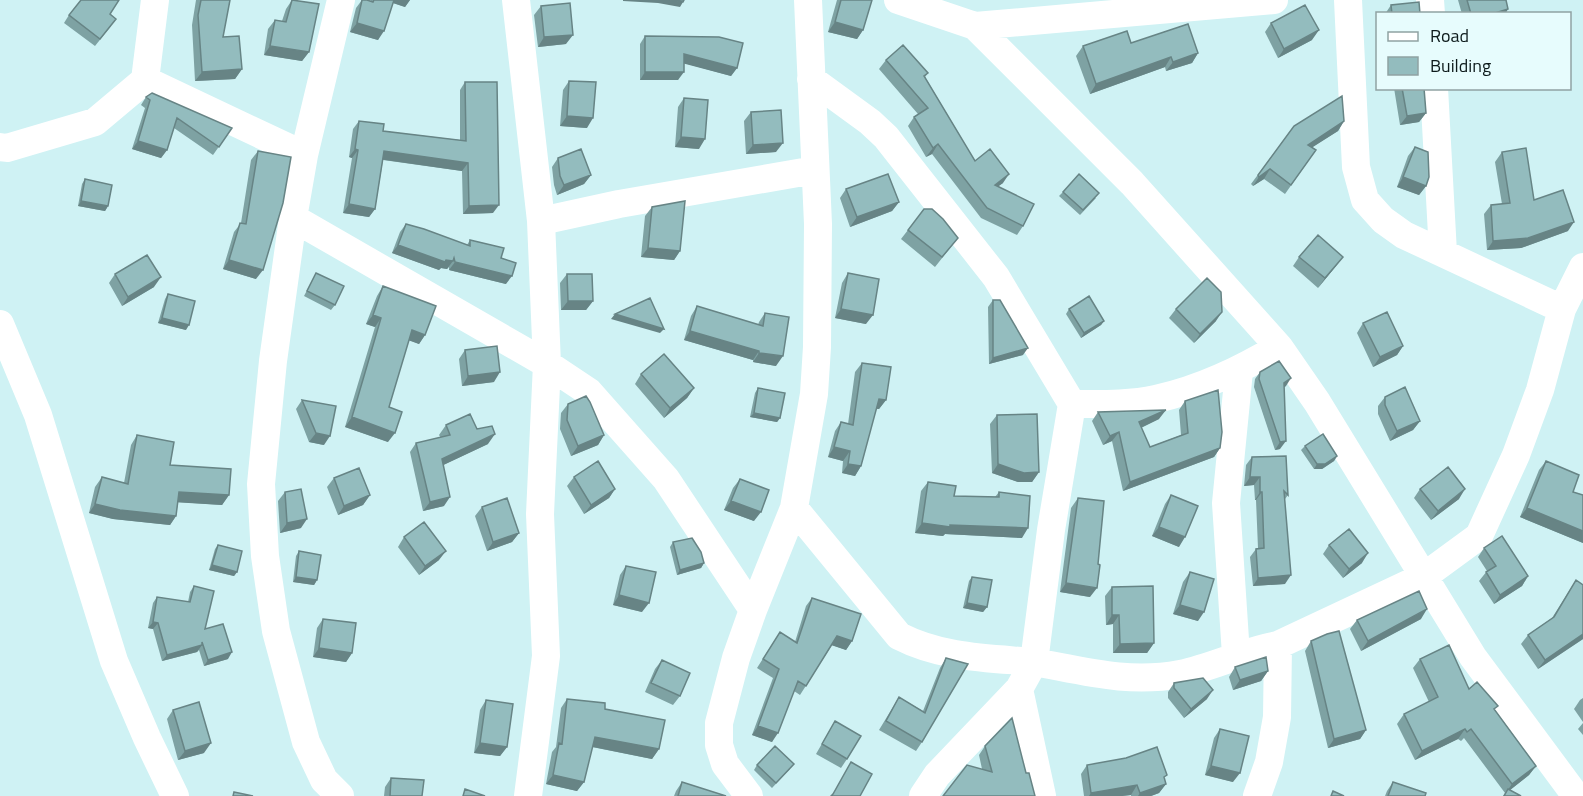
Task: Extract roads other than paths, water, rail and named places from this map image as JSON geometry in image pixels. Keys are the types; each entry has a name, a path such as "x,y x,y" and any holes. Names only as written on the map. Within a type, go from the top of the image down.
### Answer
{"street":[{"path":"0,147 7,148 95,122 145,80 155,0"},
{"path":"340,796 324,780 306,742 276,631 265,556 261,484 273,361 293,218 304,155 341,0"},
{"path":"516,0 541,221 547,364 540,514 546,656 528,796"},
{"path":"749,796 725,764 719,745 719,723 736,658 794,508 814,394 817,347 818,224 808,0"},
{"path":"898,0 975,26 1274,0"},
{"path":"1348,0 1356,167 1365,200 1383,220 1397,230 1562,309"},
{"path":"975,26 1132,183 1279,347 1317,402 1473,657 1576,796"},
{"path":"812,79 870,122 886,137 996,277 1072,404 1034,662 1019,689 937,775 923,796"},
{"path":"145,80 304,155"},
{"path":"1434,90 1443,253"},
{"path":"541,221 619,204 816,170"},
{"path":"293,218 547,364 589,392 666,479 753,610"},
{"path":"794,508 899,636 920,647 948,654 1034,662 1126,679 1183,673 1236,655 1278,645 1423,577 1479,536 1516,455 1540,390 1562,309 1583,267"},
{"path":"0,324 38,415 114,661 175,796"},
{"path":"1072,404 1108,404 1155,399 1210,383 1239,371 1279,347"},
{"path":"1236,655 1226,503 1239,371"},
{"path":"1257,796 1269,762 1277,717 1278,645"},
{"path":"1019,689 1042,796"}]}
